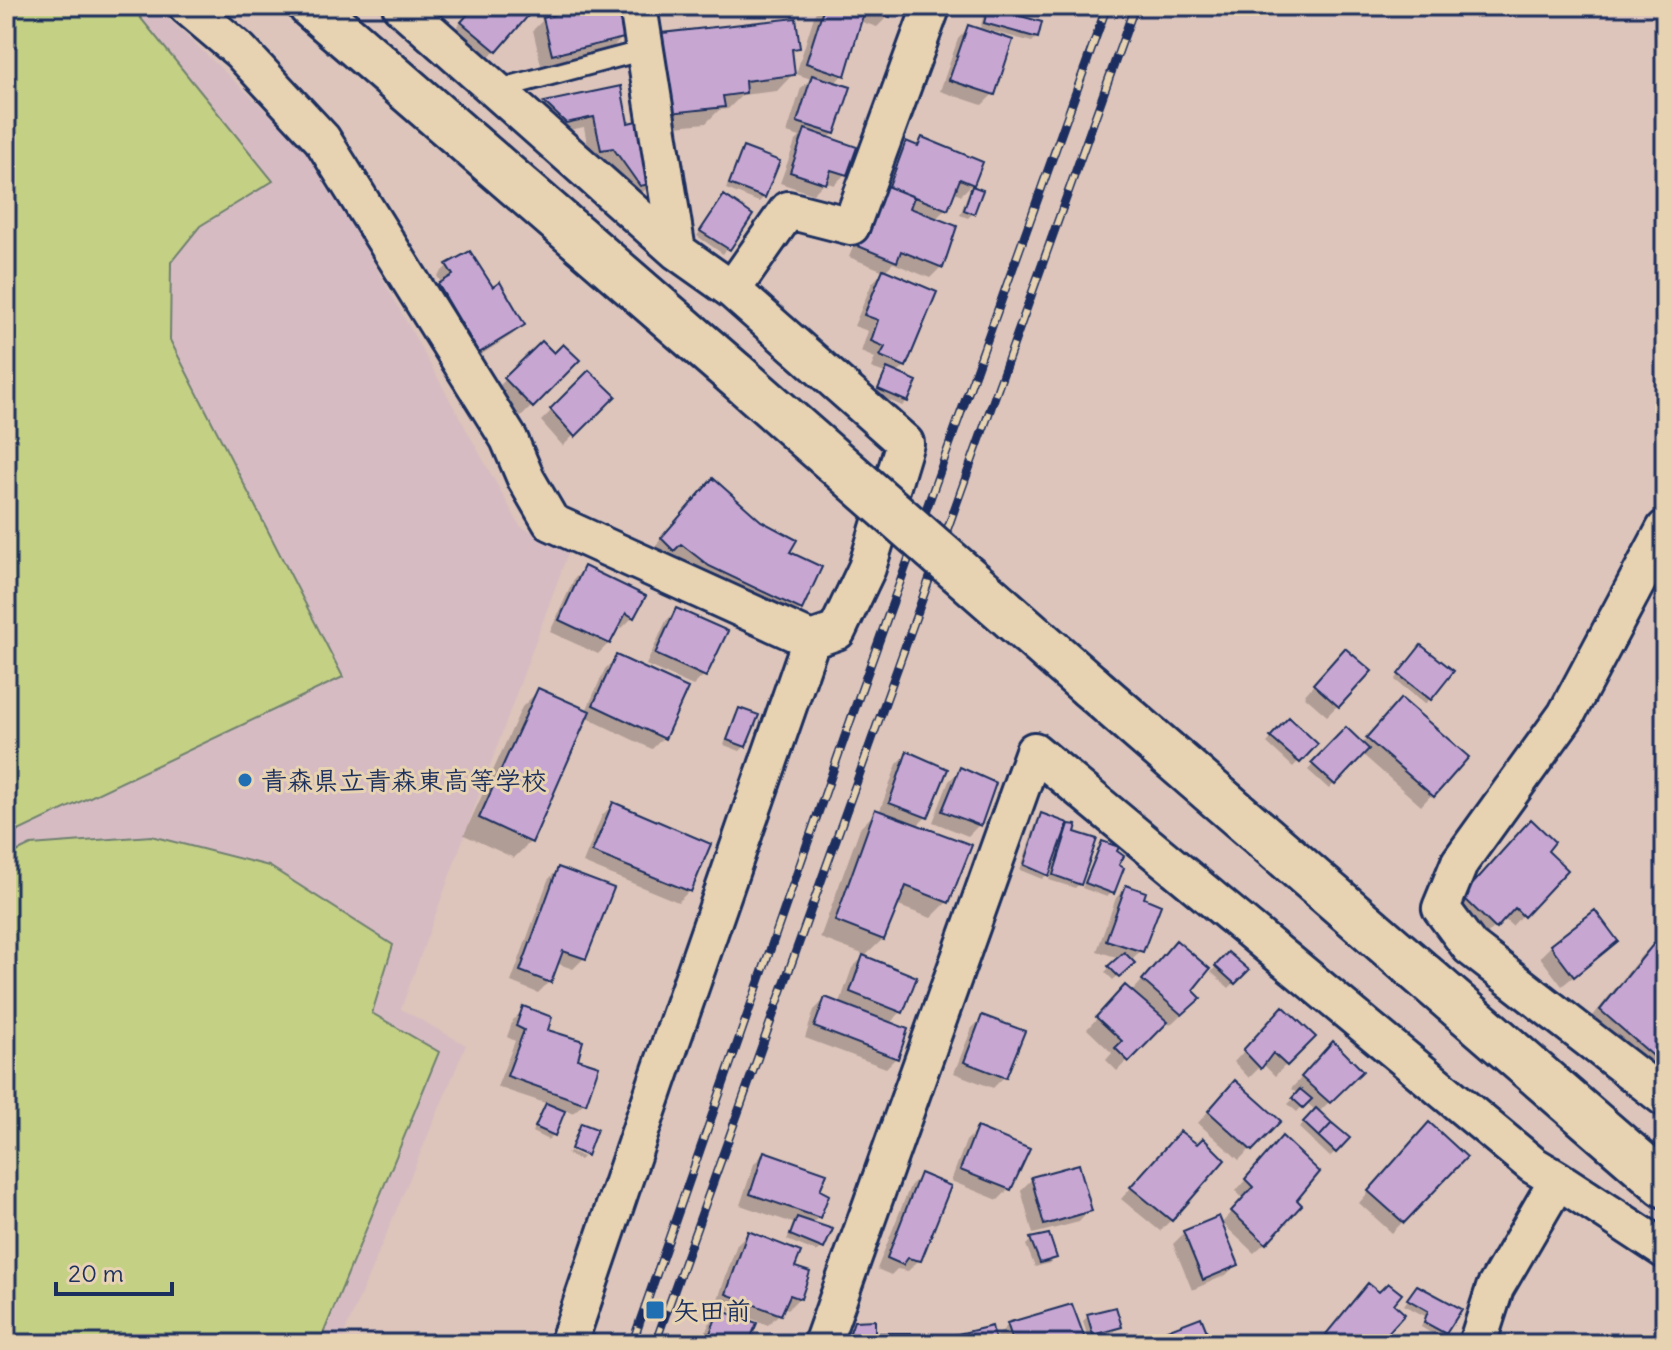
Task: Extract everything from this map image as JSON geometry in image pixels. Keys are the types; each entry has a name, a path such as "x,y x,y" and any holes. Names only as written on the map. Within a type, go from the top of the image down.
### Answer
{"street":[{"path":"187,6 240,51 322,139 509,439 526,479 551,522 811,640 837,631 867,568 905,443 732,290 677,251 401,6"},
{"path":"311,6 1665,1185"},
{"path":"638,6 677,251"},
{"path":"732,290 788,210 851,226 932,7"},
{"path":"1665,529 1566,715 1460,862 1441,908 1470,947 1665,1098"},
{"path":"568,1344 811,640"},
{"path":"822,1344 1034,751 1533,1165 1665,1250"},
{"path":"1477,1344 1495,1288 1558,1180"}],"lane":[{"path":"495,90 645,50"}],"shaded area":[{"name":"青森県立青森東高等学校","path":"6,6 155,6 315,157 520,526 569,550 401,1009 466,1045 340,1344 6,1344"}],"green space":[{"path":"6,6 131,6 273,181 200,226 171,262 170,340 343,677 6,837"},
{"path":"151,836 269,866 393,945 372,1013 439,1052 319,1344 6,1344 6,857 31,845"}],"building":[{"path":"475,6 534,6 534,9 497,52 461,22"},
{"path":"551,6 617,6 624,38 552,55 543,18 554,15"},
{"path":"824,6 845,6 864,12 845,76 806,63"},
{"path":"859,6 893,6 890,17"},
{"path":"988,7 1042,22 1038,38 984,23"},
{"path":"796,18 800,48 792,49 795,75 745,81 746,93 723,96 725,107 670,113 662,33"},
{"path":"968,25 1013,40 995,95 949,80"},
{"path":"812,75 851,87 835,134 797,122"},
{"path":"621,86 628,123 641,120 655,183 640,186 613,148 601,150 594,117 566,123 544,102"},
{"path":"805,129 857,147 847,175 831,170 826,184 790,172"},
{"path":"922,137 983,162 974,185 960,179 948,210 889,187 906,141 918,146"},
{"path":"743,147 780,161 765,198 729,184"},
{"path":"884,185 914,197 910,208 957,226 943,268 901,251 897,262 858,246"},
{"path":"972,186 983,190 974,214 964,210"},
{"path":"724,195 753,215 730,250 700,231"},
{"path":"470,251 493,287 500,282 525,325 479,353 438,284 453,275 446,264"},
{"path":"883,269 937,292 906,367 880,356 885,347 871,341 878,320 864,315"},
{"path":"542,341 554,353 563,344 580,360 533,408 504,378"},
{"path":"887,368 917,381 908,402 878,389"},
{"path":"589,370 616,396 575,437 550,409"},
{"path":"713,478 761,521 797,540 790,552 822,567 802,610 709,566 681,544 674,551 661,538"},
{"path":"584,566 646,596 634,618 626,613 610,644 559,620"},
{"path":"676,608 728,631 706,677 655,654"},
{"path":"1421,645 1454,671 1431,700 1398,674"},
{"path":"1345,648 1372,671 1339,707 1313,684"},
{"path":"616,655 688,688 665,739 593,705"},
{"path":"538,688 590,711 532,843 479,818"},
{"path":"1401,698 1469,757 1434,797 1366,738"},
{"path":"739,708 759,715 746,747 727,740"},
{"path":"1289,717 1318,744 1300,763 1270,737"},
{"path":"1346,727 1369,749 1335,785 1311,763"},
{"path":"907,751 948,769 928,818 889,803"},
{"path":"960,767 996,783 981,826 942,811"},
{"path":"613,802 711,844 691,892 592,852"},
{"path":"875,809 972,845 949,903 906,886 884,940 835,921"},
{"path":"1041,813 1068,823 1049,876 1024,865"},
{"path":"1531,819 1555,842 1548,851 1568,870 1524,917 1515,908 1496,929 1462,896"},
{"path":"1069,824 1077,825 1075,832 1097,839 1081,885 1053,875"},
{"path":"1102,841 1119,847 1117,851 1124,856 1119,865 1124,868 1114,894 1085,883"},
{"path":"558,867 614,888 586,959 563,951 551,983 520,971"},
{"path":"1126,885 1146,892 1144,898 1161,905 1143,952 1106,940"},
{"path":"1595,910 1618,941 1574,977 1550,945"},
{"path":"1665,931 1665,1066 1600,1010"},
{"path":"1176,940 1210,969 1193,990 1201,998 1182,1015 1142,980"},
{"path":"1124,952 1135,963 1119,977 1108,966"},
{"path":"1228,952 1249,970 1235,984 1215,966"},
{"path":"863,955 917,977 903,1013 850,992"},
{"path":"1125,985 1168,1022 1129,1062 1115,1048 1122,1041 1096,1017"},
{"path":"825,997 908,1029 898,1059 814,1027"},
{"path":"523,1006 552,1017 548,1030 583,1041 578,1059 599,1066 586,1104 507,1076 524,1030 516,1026"},
{"path":"1283,1006 1316,1037 1287,1066 1273,1053 1261,1069 1243,1050"},
{"path":"982,1015 1025,1031 1006,1078 964,1062"},
{"path":"1333,1041 1363,1071 1330,1103 1301,1077"},
{"path":"1235,1080 1281,1121 1252,1151 1208,1111"},
{"path":"1300,1089 1312,1099 1303,1108 1292,1098"},
{"path":"546,1103 565,1111 555,1136 535,1127"},
{"path":"1316,1108 1332,1123 1319,1137 1303,1122"},
{"path":"1429,1122 1467,1157 1404,1223 1368,1191"},
{"path":"581,1123 597,1129 587,1156 571,1149"},
{"path":"1332,1123 1350,1138 1336,1153 1319,1137"},
{"path":"977,1127 1030,1149 1011,1190 960,1170"},
{"path":"1180,1131 1197,1144 1203,1138 1225,1160 1172,1221 1130,1187"},
{"path":"1282,1136 1320,1172 1297,1200 1302,1205 1266,1244 1231,1211 1253,1187 1245,1179"},
{"path":"764,1151 827,1173 820,1190 829,1195 820,1218 750,1194"},
{"path":"1079,1164 1092,1211 1044,1225 1031,1177"},
{"path":"920,1173 951,1186 921,1261 908,1258 903,1265 887,1258"},
{"path":"1219,1216 1239,1265 1203,1280 1183,1231"},
{"path":"797,1217 833,1229 824,1249 790,1235"},
{"path":"748,1231 801,1252 795,1267 810,1272 801,1299 790,1295 781,1315 726,1294"},
{"path":"1049,1234 1057,1258 1040,1263 1030,1238"},
{"path":"1368,1283 1379,1292 1388,1283 1402,1294 1394,1304 1405,1314 1378,1344 1339,1344 1326,1334"},
{"path":"1417,1285 1462,1309 1446,1334 1424,1322 1428,1311 1407,1299"},
{"path":"1072,1304 1087,1344 1014,1344 1007,1323"},
{"path":"1116,1307 1122,1327 1093,1335 1087,1314"},
{"path":"719,1310 757,1323 748,1344 706,1344"},
{"path":"1201,1317 1212,1344 1172,1344 1167,1330"},
{"path":"875,1320 875,1333 911,1333 910,1344 846,1344 854,1321"},
{"path":"992,1326 996,1344 916,1344"},
{"path":"594,1335 617,1344 591,1344"}],"railway":[{"path":"632,1344 857,702 1107,6"},
{"path":"655,1344 1135,6"}],"place":[{"name":"青森県立青森東高等学校","path":"245,780"},
{"name":"矢田前","path":"655,1310"}]}
